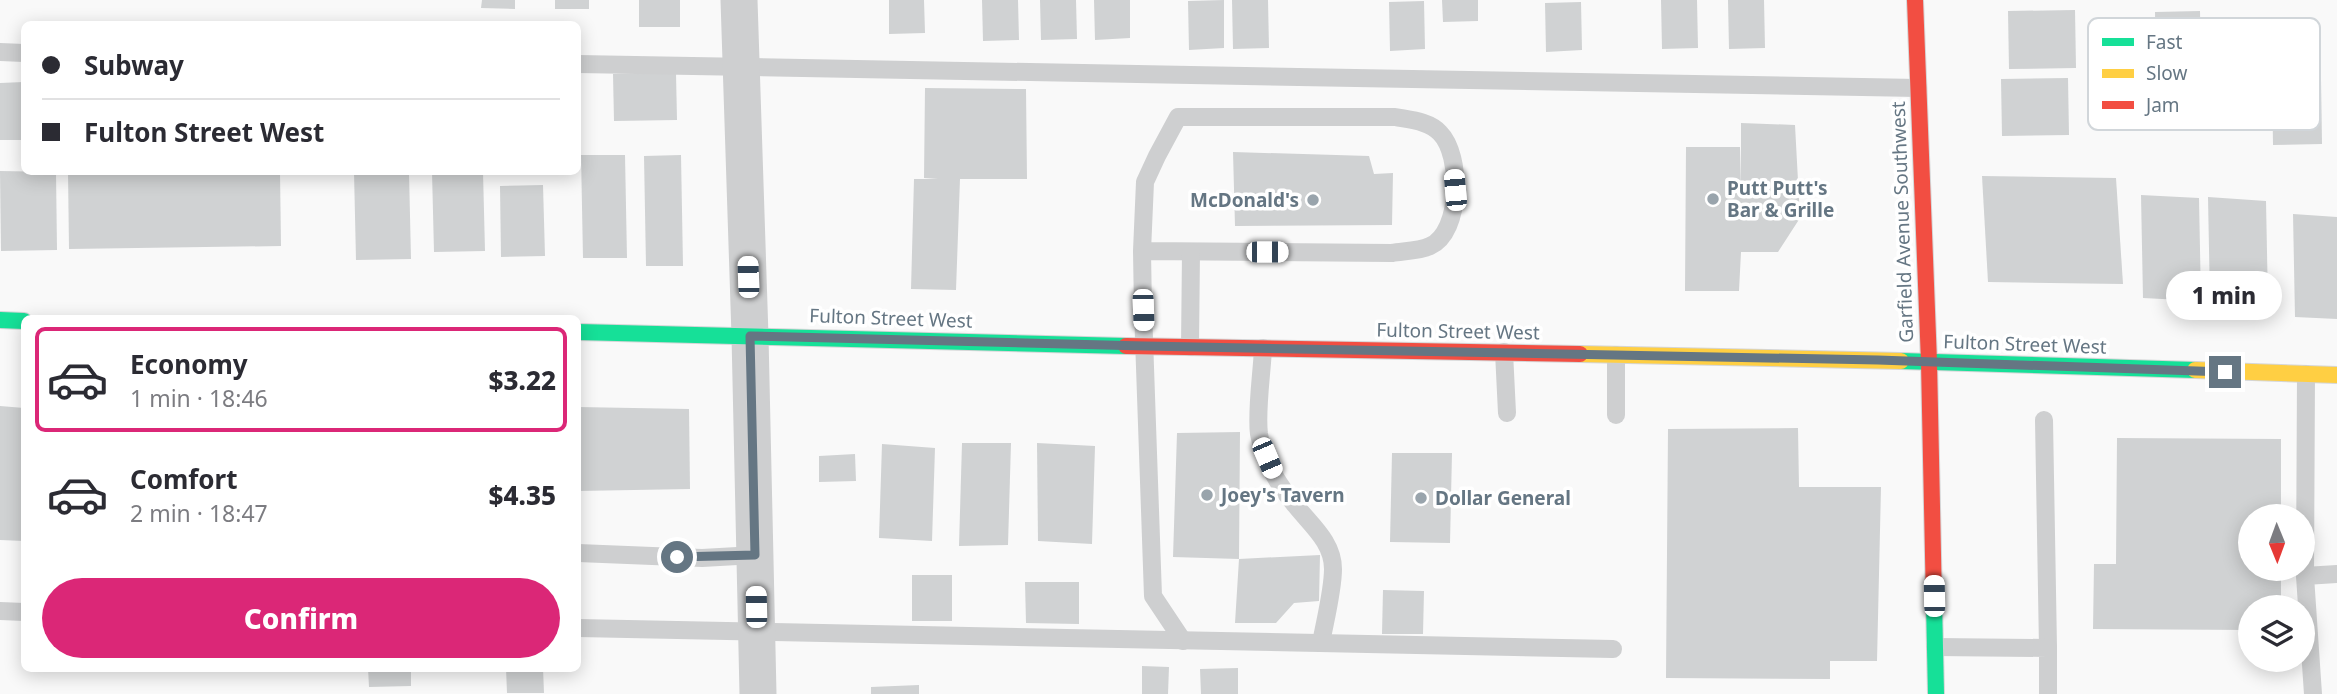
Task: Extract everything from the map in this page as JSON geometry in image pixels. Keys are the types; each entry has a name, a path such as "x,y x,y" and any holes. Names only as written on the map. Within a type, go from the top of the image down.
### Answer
{"main road":[{"name":"Garfield Avenue Southwest","path":"1915,0 1929,362 1936,694"},
{"path":"0,320 21,321"},
{"name":"Fulton Street West","path":"581,332 1929,362 2337,375"}],"street":[{"path":"739,0 758,694"}],"lane":[{"path":"0,52 21,53"},
{"path":"581,64 1918,88"},
{"path":"1142,251 1392,253 1432,246 1453,215 1454,172 1449,145 1440,132 1428,124 1395,117 1178,117 1157,156 1145,183 1142,251 1153,596 1183,640"},
{"path":"1190,347 1191,252"},
{"path":"1263,348 1259,434 1275,478 1296,506 1317,527 1328,547 1333,568 1321,643"},
{"path":"1504,352 1507,413"},
{"path":"1616,355 1616,415"},
{"path":"2305,504 2306,374"},
{"path":"2044,419 2048,694"},
{"path":"581,553 702,558 755,555"},
{"path":"2315,575 2337,574"},
{"path":"2305,581 2312,694"},
{"path":"0,611 21,612"},
{"path":"581,628 1613,649"},
{"path":"1935,647 2048,648"}],"building":[{"path":"482,0 515,0 515,9 481,8"},
{"path":"555,0 589,0 589,9 555,9"},
{"path":"639,0 680,0 680,27 639,27"},
{"path":"889,0 924,0 925,33 889,34"},
{"path":"982,0 1018,0 1019,40 983,41"},
{"path":"1040,0 1076,0 1077,39 1041,40"},
{"path":"1094,0 1130,0 1130,38 1095,40"},
{"path":"1224,0 1224,48 1189,50 1188,1"},
{"path":"1232,0 1268,0 1269,48 1233,49"},
{"path":"1442,0 1478,0 1478,21 1443,22"},
{"path":"1661,0 1697,0 1698,48 1662,49"},
{"path":"1728,0 1764,0 1765,48 1729,49"},
{"path":"1424,1 1425,49 1390,51 1389,2"},
{"path":"1581,2 1582,50 1546,52 1545,3"},
{"path":"2075,10 2076,68 2009,69 2008,11"},
{"path":"2200,11 2200,18 2155,18 2155,12"},
{"path":"676,73 677,120 614,121 613,74"},
{"path":"2068,78 2069,135 2002,136 2001,79"},
{"path":"2320,79 2322,144 2273,145 2273,130 2320,130"},
{"path":"21,82 21,140 0,140 0,83"},
{"path":"925,88 1026,89 1027,179 960,179 956,290 911,289 914,179 938,179 924,178"},
{"path":"1741,123 1795,125 1800,218 1778,252 1741,252 1739,291 1685,291 1686,147 1740,147 1741,189"},
{"name":"McDonald's","path":"1233,152 1369,156 1374,174 1393,173 1392,225 1235,226"},
{"path":"581,155 625,155 627,258 583,258"},
{"path":"681,155 683,266 646,266 644,156"},
{"path":"0,171 21,171 21,175 56,175 57,250 1,251"},
{"path":"68,175 280,175 281,246 69,249"},
{"path":"354,175 409,175 411,259 356,260"},
{"path":"432,175 483,175 485,251 434,252"},
{"path":"1982,176 2116,178 2123,284 1988,282"},
{"path":"543,185 545,256 501,257 500,186"},
{"path":"2141,195 2199,198 2201,301 2143,298"},
{"path":"2208,197 2266,201 2268,303 2210,301"},
{"path":"2293,214 2337,217 2337,319 2295,317"},
{"path":"0,406 21,408 21,541 0,540"},
{"path":"581,407 689,409 690,489 581,491"},
{"path":"1798,428 1799,487 1881,487 1877,661 1830,661 1830,679 1666,678 1668,429"},
{"name":"Joey's Tavern","path":"1240,432 1239,559 1173,557 1177,433"},
{"path":"2117,438 2281,439 2281,504 2238,504 2238,581 2281,581 2281,595 2238,595 2238,630 2093,629 2094,564 2116,564"},
{"path":"962,443 1011,443 1008,545 959,546"},
{"path":"1037,443 1095,446 1092,544 1038,541"},
{"path":"882,444 935,448 932,541 879,538"},
{"name":"Dollar General","path":"1392,453 1452,453 1450,543 1390,542"},
{"path":"855,454 856,481 819,482 819,456"},
{"path":"1320,555 1319,601 1294,603 1276,623 1235,623 1239,559"},
{"path":"912,575 952,575 952,621 912,621"},
{"path":"1025,582 1079,582 1079,624 1026,623"},
{"path":"1383,590 1424,591 1423,634 1382,634"},
{"path":"1142,666 1169,667 1168,694 1142,694"},
{"path":"1238,668 1238,694 1201,694 1200,669"},
{"path":"368,672 411,672 411,686 369,687"},
{"path":"506,672 543,672 544,693 507,693"},
{"path":"919,685 919,694 871,694 871,687"}],"traffic: fast":[{"path":"0,320 21,321"},
{"path":"581,332 1126,346"},
{"path":"1901,361 2195,370"},
{"path":"1934,603 1936,694"}],"traffic: slow":[{"path":"1580,354 1901,361"},
{"path":"2195,370 2337,375"}],"traffic: jam":[{"path":"1915,0 1929,362 1934,603"},
{"path":"1126,346 1580,354"}],"place":[{"name":"Putt Putt's Bar & Grille","path":"1713,199"},
{"name":"McDonald's","path":"1313,200"},
{"name":"Joey's Tavern","path":"1207,495"},
{"name":"Dollar General","path":"1421,498"}],"route":[{"path":"677,557 755,555 750,336 1878,360 2225,372"}]}
